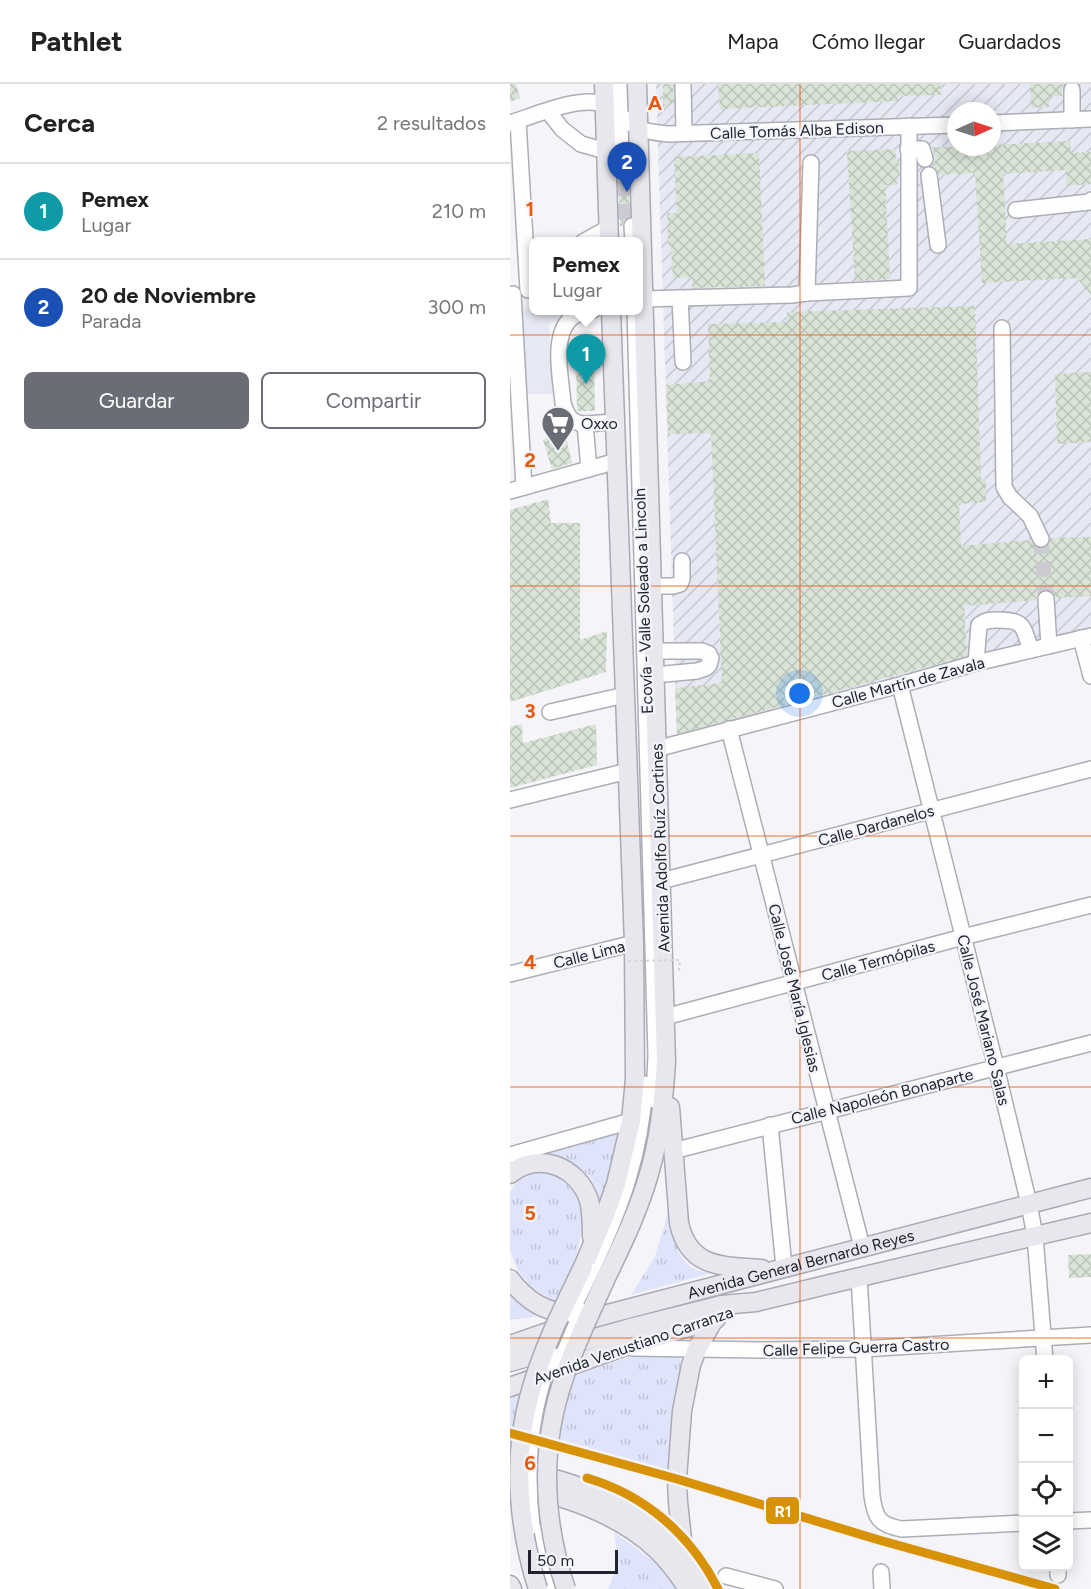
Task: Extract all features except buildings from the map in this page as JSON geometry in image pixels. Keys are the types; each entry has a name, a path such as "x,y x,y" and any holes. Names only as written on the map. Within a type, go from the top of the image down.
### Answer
{"main road":[{"name":"Avenida Adolfo Ruíz Cortines","path":"604,84 623,117 633,237"},
{"name":"Avenida Adolfo Ruíz Cortines","path":"622,234 619,155 623,117 637,84"},
{"name":"Avenida Adolfo Ruíz Cortines","path":"566,1589 558,1563 550,1515 547,1476 550,1438 554,1411 595,1273 592,1246 616,1184 631,1121 635,1070 634,943 611,315"},
{"name":"Avenida Adolfo Ruíz Cortines","path":"538,1589 528,1554 522,1520 521,1438 530,1392 549,1339 630,1226 653,1158 661,1119 666,1062 654,651 639,315"},
{"path":"666,1062 679,1223 682,1235 691,1252 699,1258 721,1265 780,1269"},
{"path":"510,1174 517,1168 542,1163 555,1165 577,1178 589,1201 592,1216 592,1246"},
{"name":"Avenida General Bernardo Reyes","path":"510,1345 604,1315 1091,1188"},
{"name":"Avenida General Bernardo Reyes","path":"756,1302 1091,1223"},
{"path":"510,1279 526,1296 544,1309 568,1314 604,1315"},
{"name":"Avenida Venustiano Carranza","path":"510,1387 717,1312 756,1302"},
{"path":"684,1557 678,1502 678,1456 682,1411 697,1349 717,1312"},
{"name":"Avenida General Bernardo Reyes","path":"510,1362 634,1326 717,1312"},
{"path":"510,1331 559,1328"},
{"path":"510,1466 588,1490 611,1501 652,1527 672,1544 684,1557 705,1589"},
{"path":"510,1482 566,1498 612,1518 656,1549 674,1568 688,1589"}],"street":[{"path":"619,84 623,117"},
{"path":"548,111 562,129 581,144 619,155 628,84"},
{"path":"683,84 684,133"},
{"path":"1072,90 1072,120"},
{"name":"Calle Tomás Alba Edison","path":"514,122 582,102 596,102 656,133 947,125"},
{"path":"1001,123 1091,119"},
{"path":"514,122 521,292 517,489 617,461"},
{"path":"643,304 680,298 792,295 909,288 909,126"},
{"path":"908,149 922,149 925,159"},
{"path":"807,293 811,163"},
{"path":"929,175 938,245"},
{"path":"1017,210 1091,200"},
{"path":"680,298 683,362"},
{"path":"578,315 567,322 562,330 559,346 565,411 576,423 615,422"},
{"path":"547,1589 534,1542 528,1482 533,1421 549,1363 568,1318 595,1273 618,1212 634,1162 644,1105 646,1073 626,315"},
{"name":"Ecovía - Valle Soleado a Lincoln","path":"555,1589 540,1524 536,1464 544,1409 553,1379 595,1273 627,1213 642,1169 656,1086 639,315"},
{"path":"1002,328 1004,487 1010,497 1030,516 1041,539"},
{"path":"585,424 589,469"},
{"path":"651,586 680,584 682,561"},
{"path":"1047,599 1049,646"},
{"path":"976,663 979,625 986,620 1015,620 1022,625 1031,650"},
{"path":"1086,637 1091,676"},
{"name":"Calle Martín de Zavala","path":"657,749 976,663 1086,637"},
{"path":"654,651 702,651 710,654 711,658 709,665 702,670 654,675"},
{"name":"Calle José Mariano Salas","path":"900,685 1029,1204 1035,1236 1045,1355"},
{"path":"550,712 625,696"},
{"name":"Calle José María Iglesias","path":"729,729 862,1247"},
{"name":"Calle Dardanelos","path":"661,881 1091,769"},
{"path":"510,800 628,771"},
{"name":"Calle Termópilas","path":"665,1017 1091,905"},
{"name":"Calle Lima","path":"510,974 634,943"},
{"name":"Calle Napoleón Bonaparte","path":"673,1151 1091,1043"},
{"path":"510,1155 631,1121"},
{"path":"770,1125 780,1269"},
{"path":"859,1277 872,1496 876,1515 882,1523 902,1529 1019,1523"},
{"name":"Calle Felipe Guerra Castro","path":"620,1348 862,1349 1091,1335"},
{"path":"1073,1521 1091,1520"},
{"path":"881,1572 882,1589"},
{"path":"726,1576 775,1589"}],"path":[{"path":"628,961 680,960"}],"shaded area":[{"path":"656,84 1091,84 1091,634 677,739"},
{"path":"529,307 529,315 567,315 567,318 549,324 553,394 523,394 518,311"}],"green space":[{"path":"619,1134 601,1207 590,1177 565,1160 542,1154"},
{"path":"536,1172 557,1174 574,1183 581,1206 581,1232 576,1256 556,1302 531,1287 518,1271 510,1251 510,1193 516,1182"},
{"path":"670,1195 674,1237 682,1257 688,1265 697,1270 716,1272 631,1295 655,1256 665,1224"},
{"path":"510,1288 518,1298 539,1316 510,1320"},
{"path":"681,1354 670,1472 510,1428 510,1396 629,1357"},
{"path":"614,1532 656,1563 680,1589 608,1589 616,1561"}],"tunnel":[{"path":"621,158 624,226"},
{"path":"1041,539 1046,599"}],"transit line":[{"name":"R1","path":"510,1433 1055,1589"},
{"name":"R1","path":"587,1478 628,1495 647,1506 664,1520 694,1551 718,1589"}],"place":[{"name":"20 de Noviembre","path":"627,192"},
{"name":"Pemex","path":"586,384"},
{"name":"Oxxo","path":"558,452"}]}
